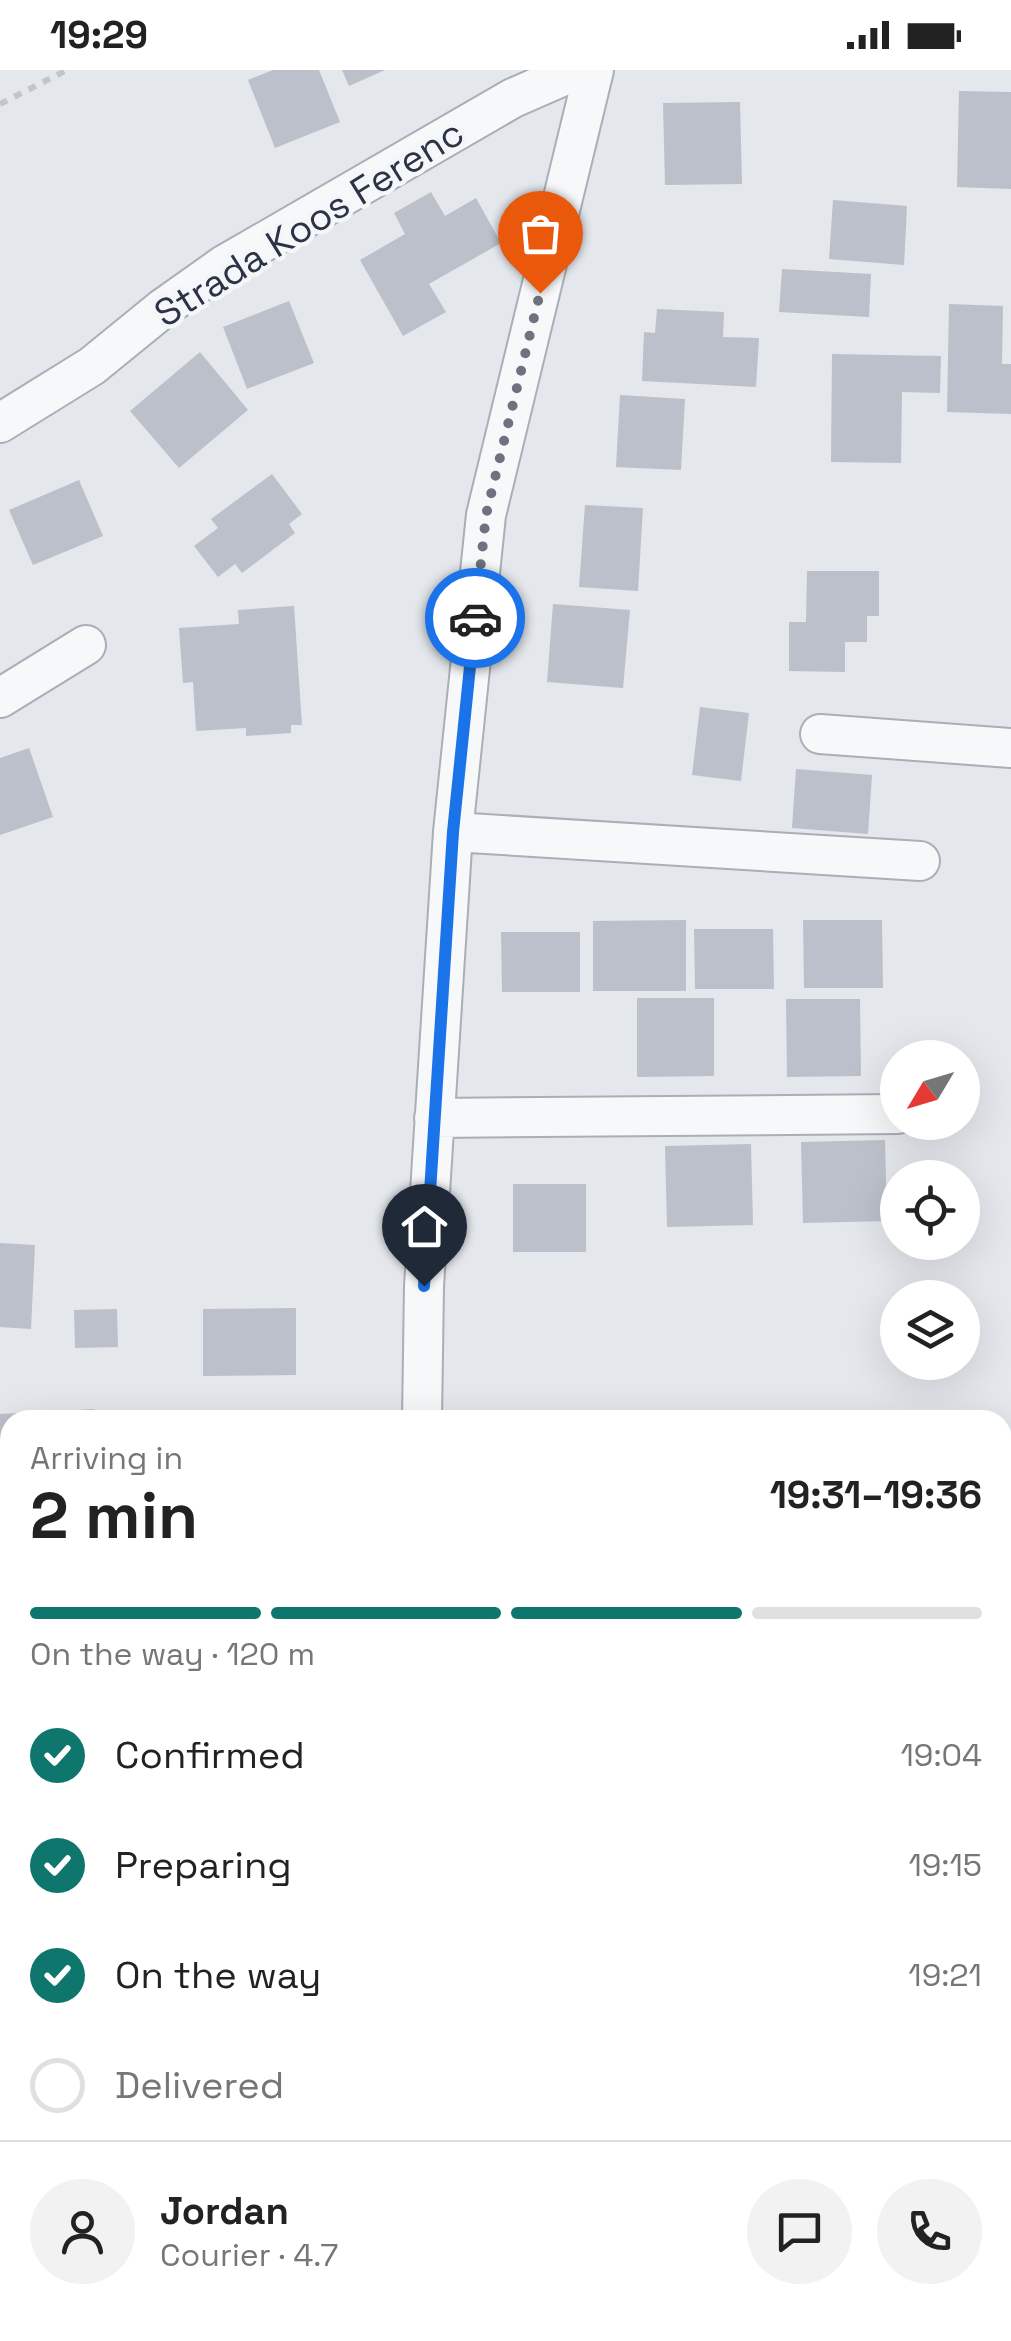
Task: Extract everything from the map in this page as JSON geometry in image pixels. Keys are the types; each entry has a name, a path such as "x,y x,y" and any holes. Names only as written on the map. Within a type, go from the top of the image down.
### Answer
{"street":[{"name":"Strada Koos Ferenc","path":"0,423 92,366 162,309 224,266 513,98 577,70"},
{"path":"422,1410 424,1286 453,832 486,515 594,70"},
{"path":"0,698 86,645"},
{"path":"820,734 1011,748"},
{"path":"453,832 920,861"},
{"path":"434,1118 880,1114"}],"path":[{"path":"0,104 66,70"}],"building":[{"path":"273,70 319,70 340,122 275,148 248,80"},
{"path":"342,70 385,70 349,86"},
{"path":"959,91 1011,92 1011,189 957,187"},
{"path":"740,102 742,184 665,185 663,103"},
{"path":"431,192 445,216 476,198 501,243 429,284 446,312 403,336 360,260 405,234 394,213"},
{"path":"833,200 907,206 904,265 829,259"},
{"path":"782,269 871,274 869,317 779,312"},
{"path":"289,301 314,363 247,389 223,327"},
{"path":"949,304 1003,306 1002,364 1011,364 1011,414 947,412"},
{"path":"657,309 724,312 723,337 759,338 756,387 642,381 644,332 655,333"},
{"path":"200,352 248,410 179,468 130,411"},
{"path":"832,354 941,356 940,393 902,392 901,463 831,462"},
{"path":"620,395 685,399 681,470 616,467"},
{"path":"272,474 302,514 289,524 295,533 242,573 235,564 218,577 194,546 218,528 211,519"},
{"path":"79,480 103,536 33,565 9,510"},
{"path":"585,505 643,508 638,591 579,587"},
{"path":"807,571 879,571 879,616 867,616 867,642 845,642 845,672 789,671 789,622 806,622"},
{"path":"553,604 630,610 623,688 547,682"},
{"path":"294,606 302,725 291,725 291,733 246,736 246,728 196,731 193,682 183,683 179,628 239,624 238,610"},
{"path":"700,707 749,713 741,781 692,775"},
{"path":"29,748 53,817 0,835 0,758"},
{"path":"796,769 872,775 868,834 792,828"},
{"path":"686,920 686,991 593,991 593,921"},
{"path":"803,920 882,920 883,988 804,988"},
{"path":"694,929 773,929 774,989 695,989"},
{"path":"501,932 580,932 580,992 502,992"},
{"path":"637,998 714,998 714,1076 637,1077"},
{"path":"786,999 860,999 861,1076 787,1077"},
{"path":"885,1140 885,1160 880,1160 880,1221 803,1223 801,1142"},
{"path":"751,1144 753,1225 667,1227 665,1146"},
{"path":"513,1184 586,1184 586,1252 513,1252"},
{"path":"0,1243 35,1245 31,1329 0,1327"},
{"path":"296,1308 296,1375 203,1376 203,1309"},
{"path":"117,1309 118,1347 75,1348 74,1310"}],"way so far":[{"path":"475,618 486,515 540,293"}],"route":[{"path":"424,1286 453,832 475,618"}]}
